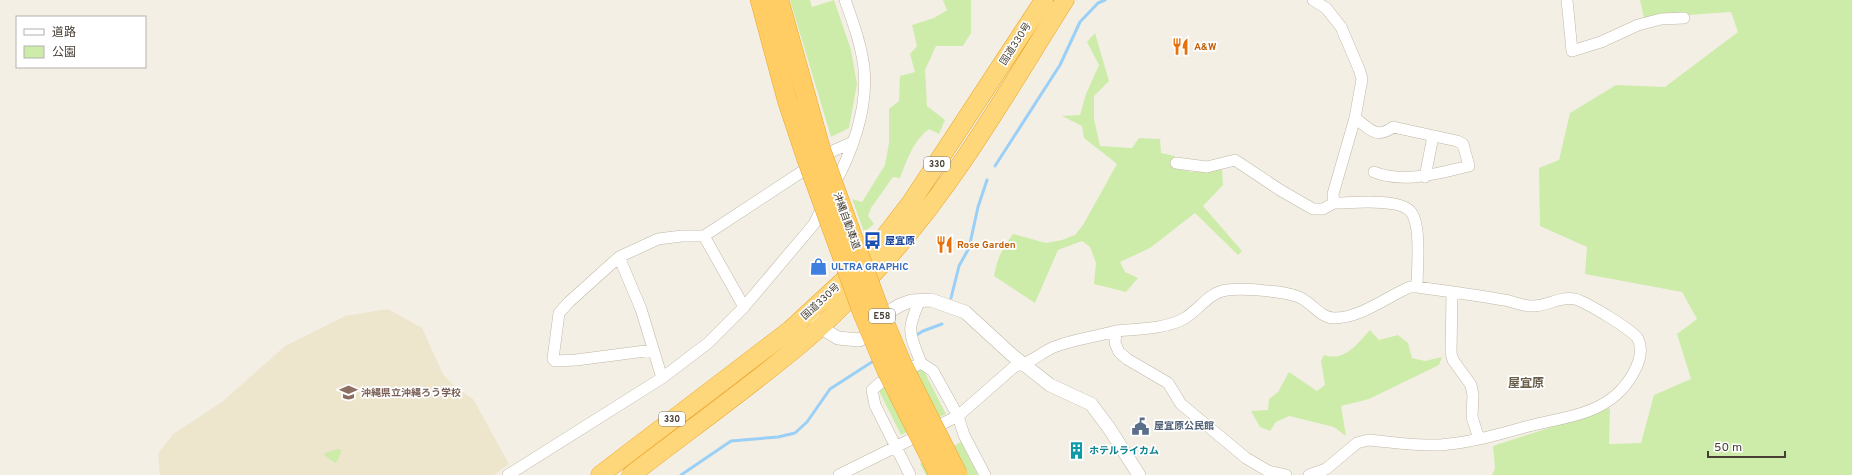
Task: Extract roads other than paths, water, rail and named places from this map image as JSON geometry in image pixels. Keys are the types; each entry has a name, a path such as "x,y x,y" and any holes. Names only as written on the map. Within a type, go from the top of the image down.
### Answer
{"highway":[{"name":"沖縄自動車道","path":"760,0 787,100 848,227 902,364 958,475"},
{"name":"沖縄自動車道","path":"779,0 813,154 863,314 886,369 939,475"},
{"name":"国道330号","path":"631,475 802,343 816,319 856,268 882,240 912,201 1044,0"},
{"name":"国道330号","path":"600,475 790,330 816,319 886,260 926,211 965,156 1065,0"}],"street":[{"path":"508,475 662,378 708,344 744,307 814,224 840,176 853,142 863,104 864,68 860,44 846,0"},
{"path":"1567,0 1572,51 1601,42 1638,25 1661,19 1684,18"},
{"path":"1317,1 1326,8 1341,27 1362,79 1355,118 1333,194 1334,203"},
{"path":"1355,118 1374,132 1380,133 1393,126 1457,141 1463,144 1469,166 1425,177 1383,176 1374,172"},
{"path":"1425,177 1433,136"},
{"path":"654,350 576,360 555,361 553,358 559,313 569,302 619,257 658,239 682,236 704,236 835,150 853,142"},
{"path":"1176,163 1208,167 1234,160 1280,190 1313,209 1324,209 1334,203 1383,203 1402,206 1410,211 1415,220 1417,232 1417,287"},
{"path":"704,236 744,307"},
{"path":"619,257 641,309 662,378"},
{"path":"839,475 958,416 1015,366 1024,365 1051,348 1074,340 1116,331 1161,326 1184,318 1215,293 1226,290 1251,290 1297,296 1311,304 1324,317 1335,318 1362,311 1410,287 1505,300 1533,306 1559,299 1575,299 1597,310 1636,335 1641,345 1639,361 1628,383 1603,404 1579,415 1479,439 1440,445 1368,440 1357,443 1326,469 1309,475"},
{"path":"1452,292 1451,353 1453,360 1471,385 1473,396 1472,417 1479,439"},
{"path":"816,319 828,332 838,338 859,340 872,334 880,322 892,310 900,305 920,300 930,300 943,303 965,312 1012,356 1050,385 1091,404 1109,428 1139,475"},
{"path":"920,300 912,317 909,332 921,363 933,371 958,416 964,435 985,475"},
{"path":"1116,331 1116,343 1119,352 1127,359 1168,383 1181,404 1246,458 1268,471 1286,475"},
{"path":"910,475 875,405 872,390 880,383 921,363"}],"waterway":[{"path":"995,166 1060,65 1080,22 1098,3 1105,0"},
{"path":"951,298 959,266 969,248 978,207 987,180"},
{"path":"915,336 923,331 942,324"},
{"path":"681,475 731,441 778,437 795,433 807,422 830,389 875,360"}],"place":[{"name":"A&W","path":"1181,47"},
{"name":"屋宜原","path":"872,241"},
{"name":"Rose Garden","path":"944,245"},
{"name":"ULTRA GRAPHIC","path":"818,267"},
{"name":"沖縄県立沖縄ろう学校","path":"348,393"},
{"name":"屋宜原公民館","path":"1141,426"},
{"name":"ホテルライカム","path":"1076,451"}],"district":[{"name":"屋宜原","path":"1526,384"}]}
